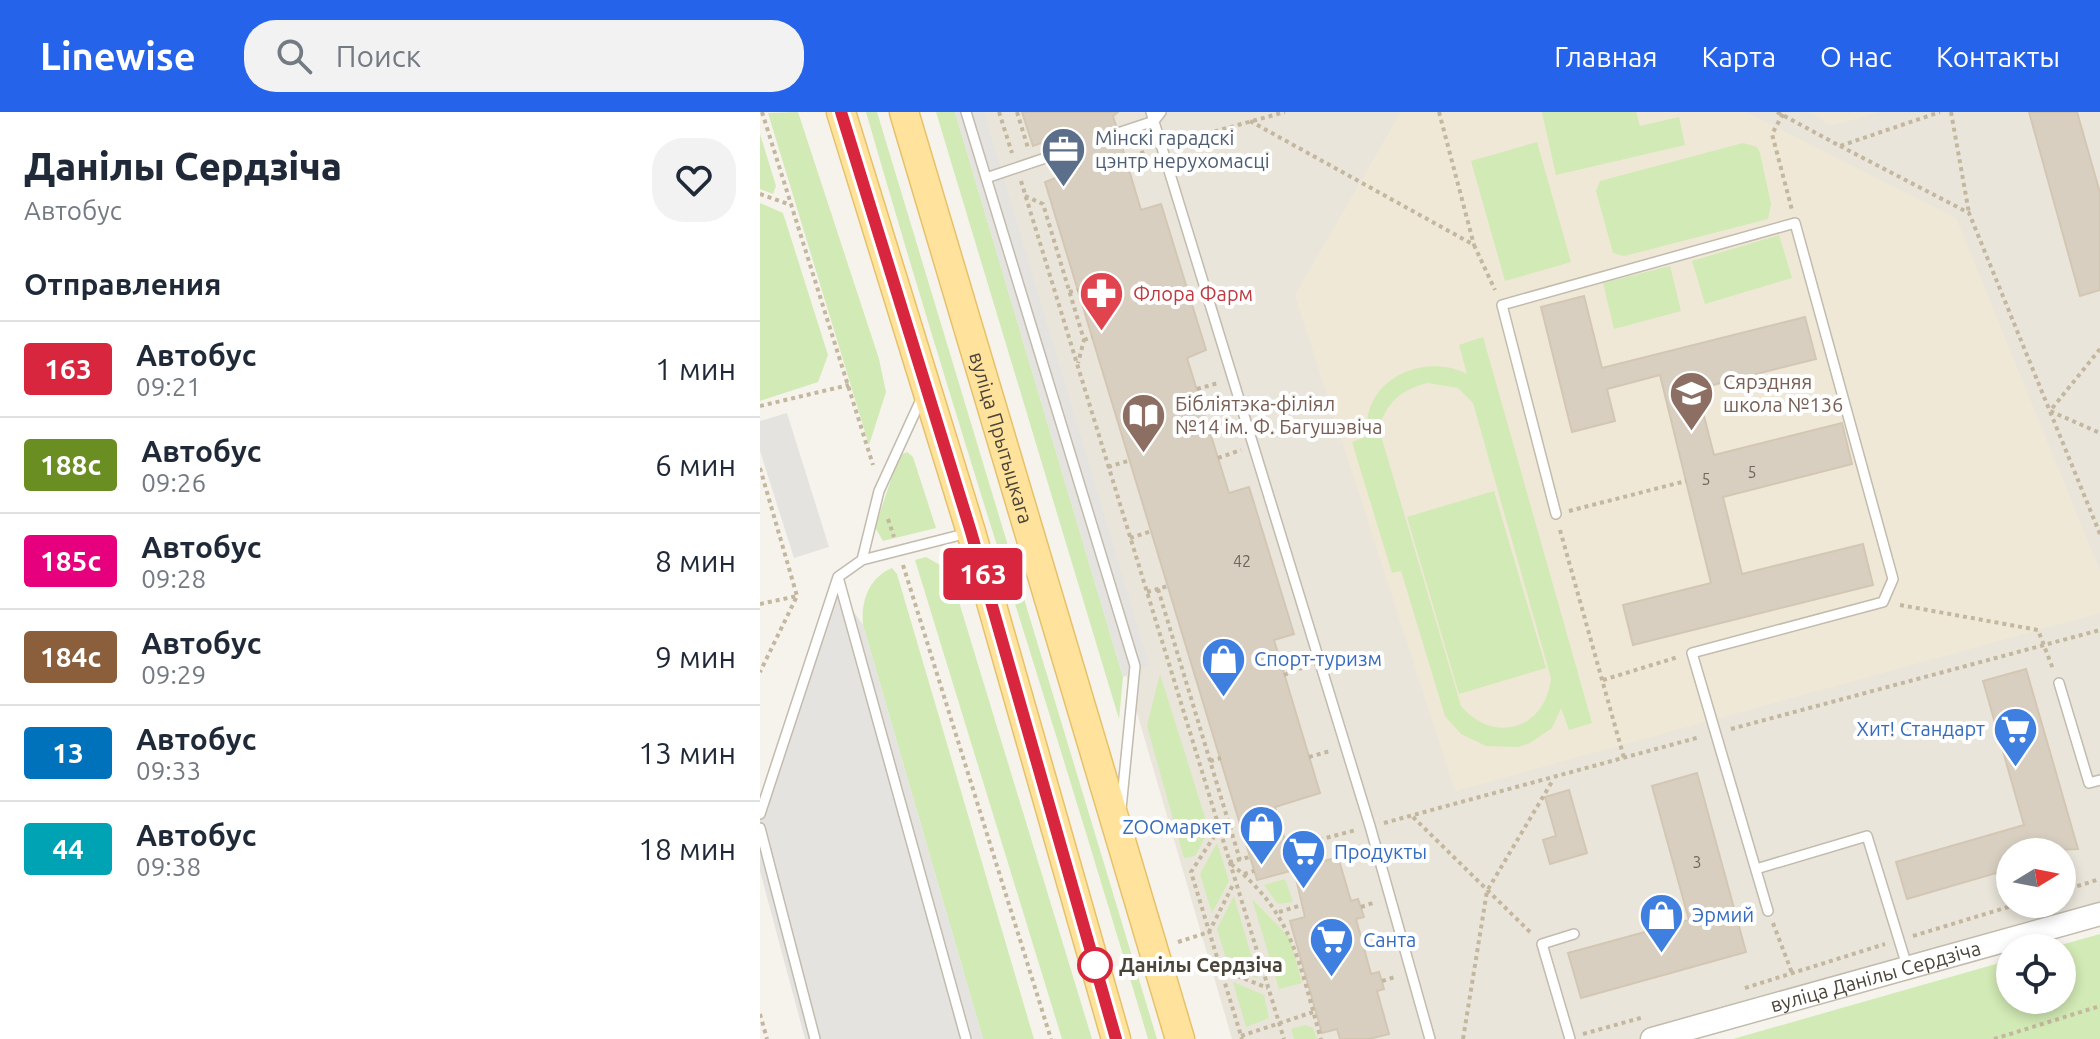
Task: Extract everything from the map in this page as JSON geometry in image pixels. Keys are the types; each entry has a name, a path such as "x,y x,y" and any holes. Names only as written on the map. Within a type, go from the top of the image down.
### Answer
{"main road":[{"path":"841,112 971,532 1116,1039"},
{"name":"вуліца Прытыцкага","path":"904,112 1180,1039"}],"street":[{"name":"вуліца Данілы Сердзіча","path":"1652,1039 2100,914"}],"lane":[{"path":"966,112 1135,666 1118,836"},
{"path":"1118,133 1161,112"},
{"path":"1153,116 1370,826 1430,1039"},
{"path":"986,178 1075,148"},
{"path":"1556,514 1502,305 1795,223 1893,579 1883,602 1692,653 1768,911"},
{"path":"862,560 879,491 927,385"},
{"path":"760,814 838,577 862,560 971,532"},
{"path":"838,577 966,1039"},
{"path":"2059,683 2089,783 2100,780"},
{"path":"760,828 815,1039"},
{"path":"1756,869 1867,836 1908,967"},
{"path":"1570,1038 1542,944 1574,934"}],"path":[{"path":"762,112 1051,1039"},
{"path":"999,112 1284,1039"},
{"path":"1017,112 1029,153"},
{"path":"1162,145 1285,112"},
{"path":"1439,112 1474,245 1502,305"},
{"path":"1840,146 1940,112"},
{"path":"1951,112 1969,213 2100,534"},
{"path":"1795,223 1772,134 1780,113 1969,213"},
{"path":"1250,121 1474,245"},
{"path":"760,194 791,205"},
{"path":"1025,196 1043,204 1084,340 1077,366"},
{"path":"1069,292 1078,290"},
{"path":"1084,340 1092,337"},
{"path":"2050,411 2100,349"},
{"path":"760,406 849,385"},
{"path":"2050,411 2100,433"},
{"path":"1108,467 1131,460"},
{"path":"760,468 797,596 760,672"},
{"path":"1624,758 1556,514 1686,481"},
{"path":"1130,538 1152,531"},
{"path":"1147,592 1168,586"},
{"path":"1158,589 1240,860"},
{"path":"760,604 797,596"},
{"path":"1883,602 2038,630 2059,683"},
{"path":"1288,848 1413,817 2100,630"},
{"path":"1602,680 1692,653"},
{"path":"1284,675 1309,665"},
{"path":"1309,757 1334,749"},
{"path":"1210,761 1221,758"},
{"path":"1463,1039 1487,891 1554,778"},
{"path":"1413,817 1542,944"},
{"path":"1219,829 1191,872 1242,1038 1313,1012"},
{"path":"1229,862 1250,857"},
{"path":"1229,862 1279,912 1291,935 1321,1039"},
{"path":"1244,874 1254,871"},
{"path":"2076,887 2100,879"},
{"path":"1153,950 1209,932 1235,881"},
{"path":"1361,907 1373,903"},
{"path":"1279,912 1302,905"},
{"path":"1768,911 1792,973"},
{"path":"1736,990 1996,911"},
{"path":"1221,970 1268,988"},
{"path":"1382,981 1395,977"},
{"path":"1994,1039 2100,1006"},
{"path":"760,1014 767,1039"},
{"path":"1570,1038 1653,1014"}],"shaded area":[{"path":"955,112 984,112 1149,665 1123,677"},
{"path":"962,112 2100,112 2100,906 2076,913 2076,838 1996,838 1996,918 2059,918 1996,934 1996,937 1648,1039 1232,1039"},
{"name":"Сярэдняя школа №136","path":"1401,112 1746,112 1956,218 2100,571 2100,613 1455,791 1295,295"},
{"path":"1810,112 1880,112 1831,126"},
{"path":"787,413 829,547 794,558 760,451 760,421"},
{"path":"837,588 863,625 983,1039 805,1039 760,871 760,809"}],"green space":[{"path":"798,112 879,359 886,392 869,445 768,113"},
{"path":"866,112 877,112 1157,1039 1148,1039"},
{"path":"936,112 955,112 1123,677 1119,719"},
{"path":"1542,112 1636,112 1640,126 1679,117 1685,145 1556,175"},
{"path":"760,134 776,186 773,194 760,189"},
{"path":"1537,142 1571,262 1505,281 1471,161"},
{"path":"1743,143 1757,147 1760,153 1771,204 1768,219 1624,256 1613,253 1596,191 1600,181"},
{"path":"760,203 783,213 828,355 818,382 760,401"},
{"path":"1779,235 1792,278 1705,304 1692,261"},
{"path":"1670,266 1681,311 1614,329 1603,283"},
{"path":"1483,337 1592,723 1569,730 1561,708 1552,728 1518,747 1486,746 1461,734 1445,716 1401,571 1392,573 1352,442 1368,436 1368,417 1373,400 1397,376 1431,366 1467,374 1459,345","holes":["1428,383 1458,388 1473,403 1551,678 1547,695 1529,720 1503,728 1474,718 1461,706 1379,429 1391,404 1410,389"]},
{"path":"907,452 913,457 936,528 883,541 875,527 899,456"},
{"path":"1494,491 1546,668 1459,694 1407,517"},
{"path":"926,557 940,565 952,579 1092,1039 1062,1039 915,560"},
{"path":"892,568 897,574 1034,1039 983,1039 863,625 863,608 872,584"},
{"path":"1160,674 1209,830 1195,856 1184,858 1147,726"},
{"path":"1217,843 1229,881 1212,913 1200,874"},
{"path":"1285,879 1293,902 1278,904 1264,885"},
{"path":"1234,896 1258,979 1227,962 1217,929"},
{"path":"1252,899 1290,938 1302,983 1279,989"},
{"path":"2100,934 2100,1039 1733,1039 1996,964 1996,1014 2076,1014 2076,941"},
{"path":"1233,982 1264,995 1269,1018 1246,1027"},
{"path":"1305,1025 1313,1028 1317,1039 1294,1039 1291,1029"}],"building":[{"path":"1022,112 1118,112 1113,116 1116,126 1111,135 1120,140 1141,210 1161,204 1206,350 1187,358 1229,493 1249,487 1294,634 1274,640 1320,793 1275,807 1294,870 1257,880 1045,182 1080,168 1077,155 1082,145 1073,141 1071,132 1033,146"},
{"path":"2029,112 2077,112 2100,193 2100,290 2080,296"},
{"path":"1584,296 1602,368 1805,317 1816,359 1697,389 1714,455 1842,423 1852,464 1723,497 1742,574 1863,544 1873,585 1633,645 1623,605 1711,583 1660,375 1607,389 1615,421 1572,432 1541,307"},
{"path":"2026,669 2075,838 1996,838 1996,873 1907,899 1896,862 2024,825 1983,681"},
{"path":"1697,773 1746,952 1581,998 1568,953 1689,920 1652,786"},
{"path":"1569,790 1587,853 1550,864 1543,840 1556,836 1545,797"},
{"path":"1338,857 1351,901 1358,899 1364,917 1356,919 1371,974 1379,972 1384,989 1377,991 1389,1034 1369,1039 1340,1039 1337,1029 1322,1033 1290,921 1305,917 1294,870"}],"bus line":[{"name":"163","path":"841,112 971,532 1116,1039"}],"place":[{"name":"Мінскі гарадскі цэнтр нерухомасці","path":"1064,188"},
{"name":"Флора Фарм","path":"1102,333"},
{"name":"Сярэдняя школа №136","path":"1692,433"},
{"name":"Бібліятэка-філіял №14 ім. Ф. Багушэвіча","path":"1144,454"},
{"name":"Спорт-туризм","path":"1223,698"},
{"name":"Хит! Стандарт","path":"2016,768"},
{"name":"ZOOмаркет","path":"1262,866"},
{"name":"Продукты","path":"1303,891"},
{"name":"Эрмий","path":"1661,954"},
{"name":"Данілы Сердзіча","path":"1095,965"},
{"name":"Санта","path":"1332,979"}]}
